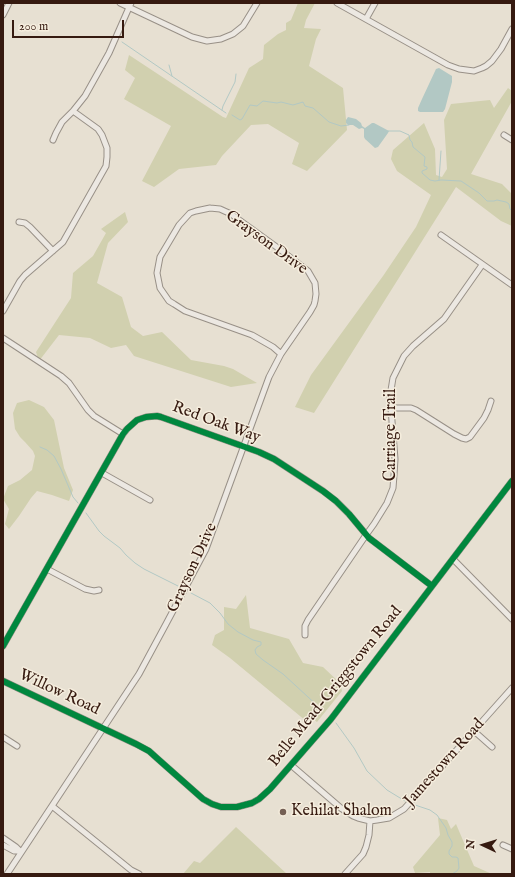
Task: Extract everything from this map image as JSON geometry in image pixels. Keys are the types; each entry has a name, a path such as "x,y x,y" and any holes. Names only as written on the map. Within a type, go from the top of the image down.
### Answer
{"street":[{"path":"3,15 9,3"},
{"path":"120,3 130,5 192,37 207,41 221,39 233,34 243,26 258,3"},
{"path":"337,3 448,65 460,69 474,70 482,68 492,61 512,29"},
{"path":"366,19 375,3"},
{"path":"53,140 62,122 85,96 110,53 130,5"},
{"path":"3,311 20,281 63,242 106,166 107,148 102,135 98,129 73,110"},
{"path":"504,135 512,140"},
{"name":"Grayson Drive","path":"104,728 140,674 206,548 269,377 281,354 310,312 315,301 316,286 308,271 278,248 226,212 210,208 190,214 178,225 160,257 157,273 160,288 164,295 174,304 185,310 252,335 273,347 281,354"},
{"path":"19,222 25,223 30,227 53,251"},
{"path":"441,235 512,285"},
{"name":"Carriage Trail","path":"305,635 305,626 308,620 374,524 387,503 393,488 395,459 390,396 392,384 400,362 413,346 444,319 482,265"},
{"path":"3,338 61,376 69,383 94,416 123,434"},
{"path":"390,408 411,408 416,410 454,434 466,439 470,437 484,418 491,401"},
{"name":"Red Oak Way","path":"3,646 123,434 137,420 146,417 157,416 185,425 274,459 336,501 366,535 432,586"},
{"path":"102,473 150,500"},
{"name":"Belle Mead-Griggstown Road","path":"104,728 149,751 203,799 212,804 221,807 242,807 259,799 270,789 339,709 512,481"},
{"path":"453,559 512,619"},
{"path":"47,568 85,589 94,591 99,590"},
{"name":"Willow Road","path":"3,681 104,728"},
{"name":"Jamestown Road","path":"291,765 347,812 358,818 370,821 389,818 404,809 512,688"},
{"path":"7,874 20,852 104,728"},
{"path":"474,730 492,747"},
{"path":"3,737 17,746"},
{"path":"52,806 131,870 139,874"},
{"path":"345,874 363,854 366,848 370,821"},
{"path":"3,838 20,852"},
{"path":"3,845 14,851 20,852"},
{"path":"503,845 512,849"}],"green space":[{"path":"298,3 315,3 306,20 304,28 321,29 316,39 309,66 343,88 347,130 307,171 292,164 299,143 268,124 251,125 222,156 216,165 179,169 154,187 142,181 171,126 124,99 135,78 125,70 129,55 226,118 249,68 263,59 264,45 278,34 286,30 286,23 291,20"},
{"path":"508,88 512,91 512,101 471,174 502,184 512,194 512,226 501,221 456,187 314,413 295,407 311,375 383,276 416,227 431,195 397,171 391,159 393,150 424,123 435,149 436,175 442,177 447,169 444,120 451,104 490,100 494,108"},
{"path":"125,212 128,222 108,243 97,283 122,297 131,327 143,336 162,332 191,360 233,369 257,383 231,387 134,356 126,345 111,348 90,338 59,335 39,361 36,352 71,298 73,273 93,256 106,233 101,229"},
{"path":"29,400 44,407 54,420 64,468 73,490 69,501 37,491 9,529 5,524 9,509 3,499 8,486 20,480 32,470 35,456 33,451 15,429 13,413 17,403"},
{"path":"246,595 250,628 289,639 303,663 323,667 340,683 342,691 317,722 313,719 306,721 230,658 212,645 215,635 224,630 224,607 236,609"},
{"path":"438,818 447,820 451,829 456,824 474,866 492,874 415,873 413,867 440,835"},
{"path":"236,827 287,874 183,874 194,861 200,863"}],"water":[{"path":"439,68 452,76 452,82 445,109 443,112 420,112 418,111 418,108 436,69"},
{"path":"348,117 356,119 365,128 374,123 389,131 378,147 375,148 365,139 364,129 359,129 346,123"}],"waterway":[{"path":"122,42 226,113"},
{"path":"169,65 172,76"},
{"path":"222,110 235,82 236,74"},
{"path":"232,115 240,120 250,105 257,106 263,101 277,103 281,102 293,105 303,102 305,106 313,108 329,122 341,126 349,125"},
{"path":"388,131 400,131 409,135 413,147 425,157 424,166 427,167 427,169 422,171 422,173 430,180 461,181 479,193 487,201 497,200 506,202 509,204 512,211"},
{"path":"439,180 441,151"},
{"path":"40,447 47,450 54,456 73,497 78,503"},
{"path":"86,513 99,531 120,548 135,563 178,586"},
{"path":"191,593 210,603 228,624 238,632 253,640 261,642 261,645 255,650 256,654 283,674 320,708"},
{"path":"336,723 354,748 367,771 387,790 405,801"},
{"path":"415,805 430,810 437,815 446,828 452,842 449,854 452,857 458,858 459,868 452,874"}],"cycle path":[{"path":"3,646 123,434 137,420 146,417 161,417 259,452 274,459 336,501 369,538 432,586"},
{"path":"3,681 149,751 203,799 212,804 221,807 237,807 252,803 270,789 331,719 512,481"}],"place":[{"name":"Kehilat Shalom","path":"283,812"}]}
